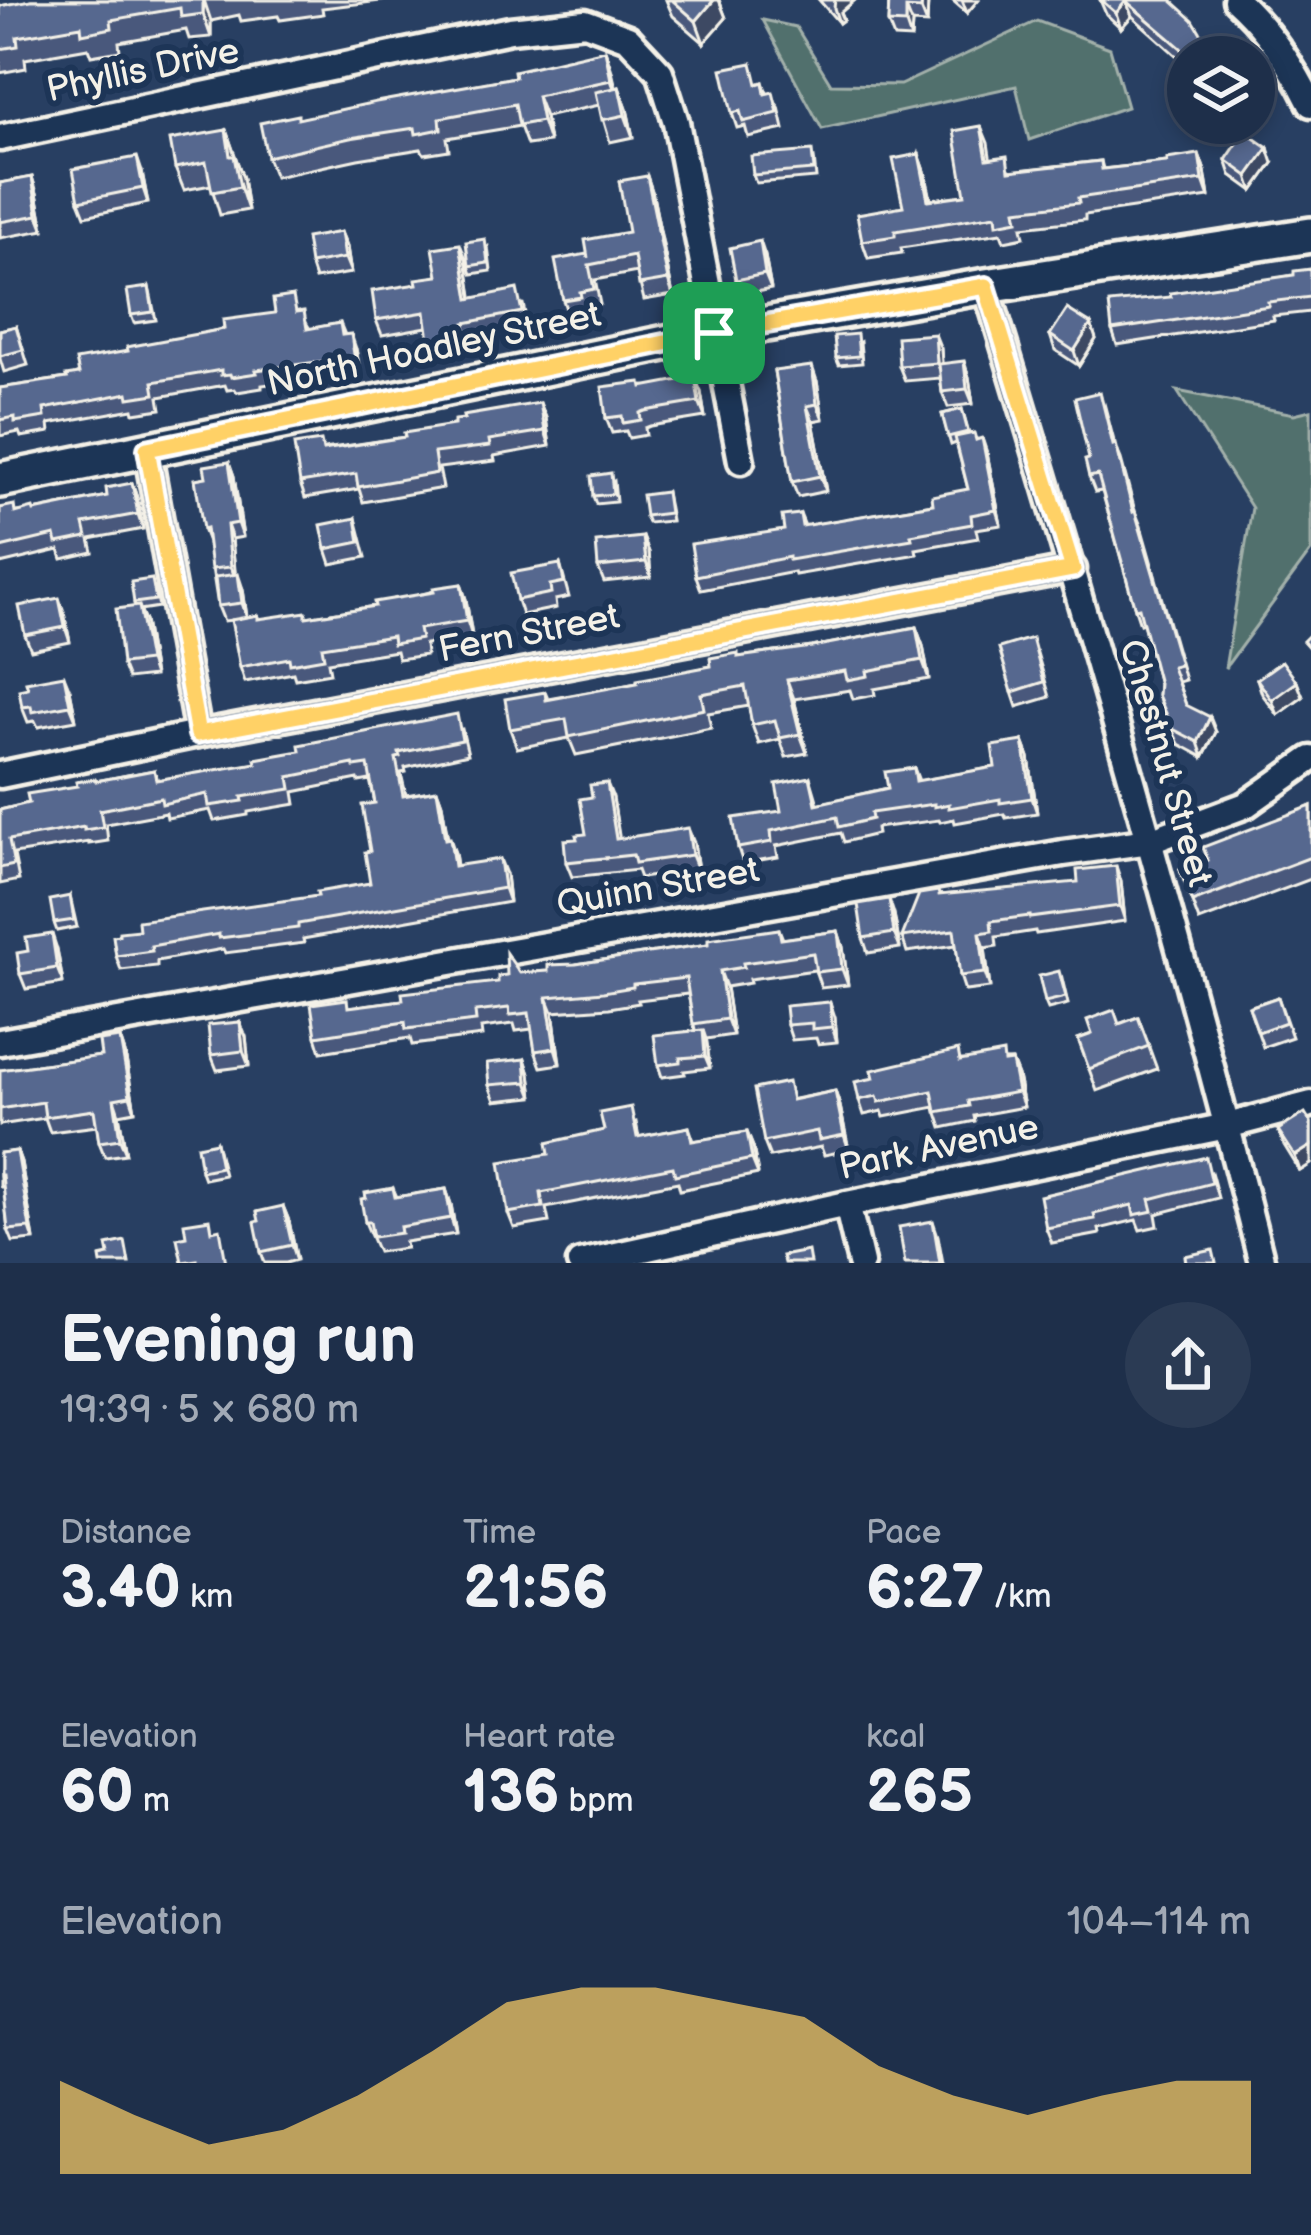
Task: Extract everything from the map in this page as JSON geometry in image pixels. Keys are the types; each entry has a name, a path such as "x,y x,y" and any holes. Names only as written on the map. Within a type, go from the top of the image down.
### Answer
{"street":[{"path":"1236,0 1291,64 1311,104"},
{"name":"Phyllis Drive","path":"0,138 510,30 585,22 628,38 659,72 676,122 741,461"},
{"name":"North Hoadley Street","path":"0,480 714,333 1311,235"},
{"name":"Chestnut Street","path":"986,286 1150,841 1262,1263"},
{"path":"147,449 198,734"},
{"name":"Fern Street","path":"0,775 1073,569"},
{"name":"Quinn Street","path":"0,1042 1150,841 1246,805 1311,759"},
{"name":"Park Avenue","path":"580,1263 1227,1126 1311,1104"},
{"path":"848,1204 861,1263"}],"green space":[{"path":"763,20 796,27 831,84 900,85 1037,21 1110,48 1127,107 1029,140 1016,86 822,129"},
{"path":"1177,391 1294,414 1311,410 1311,551 1225,668 1252,508"}],"building":[{"path":"31,0 203,0 203,14 181,17 180,8 111,20 112,28 82,34 81,26 17,37 18,46 0,49 0,6"},
{"path":"672,0 714,0 696,21"},
{"path":"889,0 922,0 921,9 906,8 906,24 888,23"},
{"path":"1101,0 1171,0 1203,36 1167,36 1126,1 1116,13"},
{"path":"605,50 611,80 537,96 542,121 519,125 515,104 440,118 441,129 350,138 267,157 260,123 515,77 514,71"},
{"path":"752,63 757,84 763,82 765,94 773,92 778,113 743,122 740,111 732,113 722,69"},
{"path":"619,87 625,115 602,120 596,92"},
{"path":"981,126 987,159 1007,156 1009,171 1101,161 1102,169 1199,154 1203,180 1016,210 1018,220 997,224 996,215 862,241 857,214 903,206 893,159 919,154 928,200 965,195 954,131"},
{"path":"226,130 240,187 212,192 206,162 175,168 170,140"},
{"path":"1237,144 1268,148 1248,176 1226,160"},
{"path":"812,151 814,170 753,175 751,156"},
{"path":"137,157 143,188 79,201 73,169"},
{"path":"647,176 668,280 639,285 634,256 589,265 594,289 563,300 555,260 587,254 588,258 585,240 628,232 619,181"},
{"path":"32,177 38,215 0,222 0,183"},
{"path":"341,232 345,258 310,264 306,238"},
{"path":"485,239 488,263 469,266 466,242"},
{"path":"760,241 765,274 736,280 730,248"},
{"path":"460,244 469,299 517,289 522,312 465,323 466,334 429,339 425,312 376,320 372,291 438,276 433,248"},
{"path":"1311,269 1311,297 1112,330 1109,303 1171,297 1170,293"},
{"path":"149,287 153,312 131,315 127,290"},
{"path":"293,296 296,312 304,311 307,329 340,323 342,335 351,334 355,361 334,364 333,360 231,377 221,375 221,370 153,382 155,394 129,398 128,393 44,409 45,417 0,420 0,388 67,378 79,374 76,360 224,329 223,320 275,313 273,299"},
{"path":"1067,309 1091,324 1074,351 1050,335"},
{"path":"16,326 23,350 0,356 0,330"},
{"path":"857,334 859,356 836,358 834,336"},
{"path":"935,334 937,363 899,366 897,337"},
{"path":"964,361 967,389 942,392 939,364"},
{"path":"812,366 817,404 807,406 820,476 792,482 774,371"},
{"path":"695,377 699,402 645,411 640,413 641,420 623,423 622,416 606,418 602,387 641,382 642,387"},
{"path":"1100,392 1180,665 1172,667 1186,705 1210,717 1198,742 1173,729 1158,695 1139,608 1135,609 1098,475 1089,477 1075,398"},
{"path":"540,403 545,431 489,440 490,446 434,453 437,473 358,487 356,474 300,483 294,445 321,441 323,450 405,437 404,433 454,425 463,416"},
{"path":"962,409 968,432 948,437 942,414"},
{"path":"974,433 976,440 982,438 996,510 971,515 972,524 911,535 912,539 696,576 691,544 784,530 782,516 800,514 802,526 933,504 932,496 968,489 955,437"},
{"path":"229,462 238,523 227,525 231,567 211,569 195,479 206,477 204,466"},
{"path":"611,473 613,494 593,496 591,476"},
{"path":"132,483 138,514 84,524 87,537 57,543 55,535 0,548 0,508 14,505 15,513 34,511 107,496 106,488"},
{"path":"666,492 669,513 645,516 642,495"},
{"path":"356,518 360,542 326,549 321,525"},
{"path":"643,537 646,562 598,567 596,542"},
{"path":"560,564 564,582 550,585 551,593 517,600 511,573"},
{"path":"238,574 242,603 218,606 215,577"},
{"path":"152,579 156,600 134,603 131,582"},
{"path":"461,584 467,621 419,629 421,639 393,644 392,636 322,647 324,658 290,664 289,658 240,667 231,620 306,612 306,617 375,606 374,602"},
{"path":"59,598 65,627 25,635 19,606"},
{"path":"139,606 149,661 122,664 116,609"},
{"path":"916,627 922,660 847,680 845,671 787,680 800,734 780,738 775,720 752,725 745,686 701,694 704,709 569,737 566,719 510,729 505,699 545,692 546,700 711,666 710,658 812,647"},
{"path":"1032,638 1044,682 1012,692 999,648"},
{"path":"1282,661 1297,682 1272,700 1257,679"},
{"path":"64,675 70,705 32,712 31,706 22,707 19,690 28,688 26,682"},
{"path":"457,714 462,740 399,753 403,796 437,790 454,866 500,859 504,888 298,924 298,928 219,938 219,934 116,956 113,936 139,930 138,921 318,896 317,892 370,883 362,805 375,803 368,765 353,764 289,777 291,789 242,797 243,801 209,806 207,794 100,810 103,827 9,840 14,865 0,868 0,810 29,803 27,794 154,770 156,780 256,763 255,759 300,751 299,745"},
{"path":"1023,741 1032,798 871,813 872,819 839,827 837,817 771,831 772,842 738,848 733,818 781,811 776,784 810,777 816,804 888,788 885,772 914,768 916,781 995,767 992,746"},
{"path":"607,783 616,839 688,828 692,855 635,863 633,855 566,862 564,840 586,834 580,799 592,797 590,785"},
{"path":"1311,806 1311,857 1192,902 1180,870 1208,860 1203,847"},
{"path":"1116,866 1120,906 991,921 992,931 980,933 985,973 960,976 954,930 902,937 919,894 1078,882 1077,870"},
{"path":"70,896 74,920 54,923 50,900"},
{"path":"889,899 894,933 863,938 858,904"},
{"path":"779,929 781,939 838,931 842,969 816,972 813,953 720,971 727,1019 693,1024 686,978 547,997 555,1048 535,1051 529,1013 510,1015 509,1008 475,1012 476,1021 406,1029 405,1022 316,1036 311,1004 347,999 348,1007 403,1000 402,993 498,982 498,976 507,975 506,953 520,973 548,971 548,965 708,944 708,939"},
{"path":"52,934 57,968 20,974 17,953 28,951 26,938"},
{"path":"1059,971 1066,997 1045,1002 1039,976"},
{"path":"1278,997 1286,1022 1258,1032 1249,1007"},
{"path":"830,1002 832,1027 787,1025 785,1006"},
{"path":"1114,1010 1119,1024 1138,1017 1149,1046 1089,1069 1078,1039 1092,1034 1087,1020"},
{"path":"240,1022 243,1051 211,1055 208,1025"},
{"path":"703,1030 705,1056 658,1065 654,1035"},
{"path":"120,1038 130,1096 114,1099 120,1139 99,1142 94,1110 45,1117 43,1102 0,1109 0,1070 101,1056 99,1041"},
{"path":"958,1050 960,1061 1003,1053 1004,1062 1012,1061 1018,1092 936,1112 932,1091 879,1102 877,1096 859,1100 855,1082 874,1078 872,1070"},
{"path":"525,1059 527,1082 489,1085 487,1063"},
{"path":"788,1082 792,1100 835,1091 844,1135 819,1140 817,1131 764,1142 754,1089"},
{"path":"631,1107 637,1137 689,1127 692,1141 747,1132 752,1159 675,1175 673,1167 541,1193 543,1207 508,1213 500,1162 549,1154 547,1143 604,1130 600,1113"},
{"path":"1305,1113 1311,1123 1311,1146 1295,1156 1278,1130"},
{"path":"216,1142 221,1167 201,1171 197,1146"},
{"path":"17,1151 30,1228 8,1230 0,1153"},
{"path":"1206,1157 1212,1183 1150,1199 1153,1211 1134,1215 1132,1205 1094,1214 1095,1219 1046,1228 1040,1196"},
{"path":"393,1188 395,1197 446,1189 451,1218 373,1237 361,1199 366,1198 365,1193"},
{"path":"283,1206 292,1245 261,1252 257,1212"},
{"path":"210,1219 212,1231 220,1229 226,1263 182,1262 177,1238 186,1236 184,1223"},
{"path":"933,1221 940,1263 905,1263 899,1227"},
{"path":"125,1241 129,1263 101,1263 100,1257 109,1255 107,1245"},
{"path":"1213,1250 1216,1263 1186,1263 1185,1256"},
{"path":"808,1251 810,1263 784,1263 782,1256"}],"route":[{"path":"986,286 1073,569 198,734 147,449 714,333 986,286"}]}
